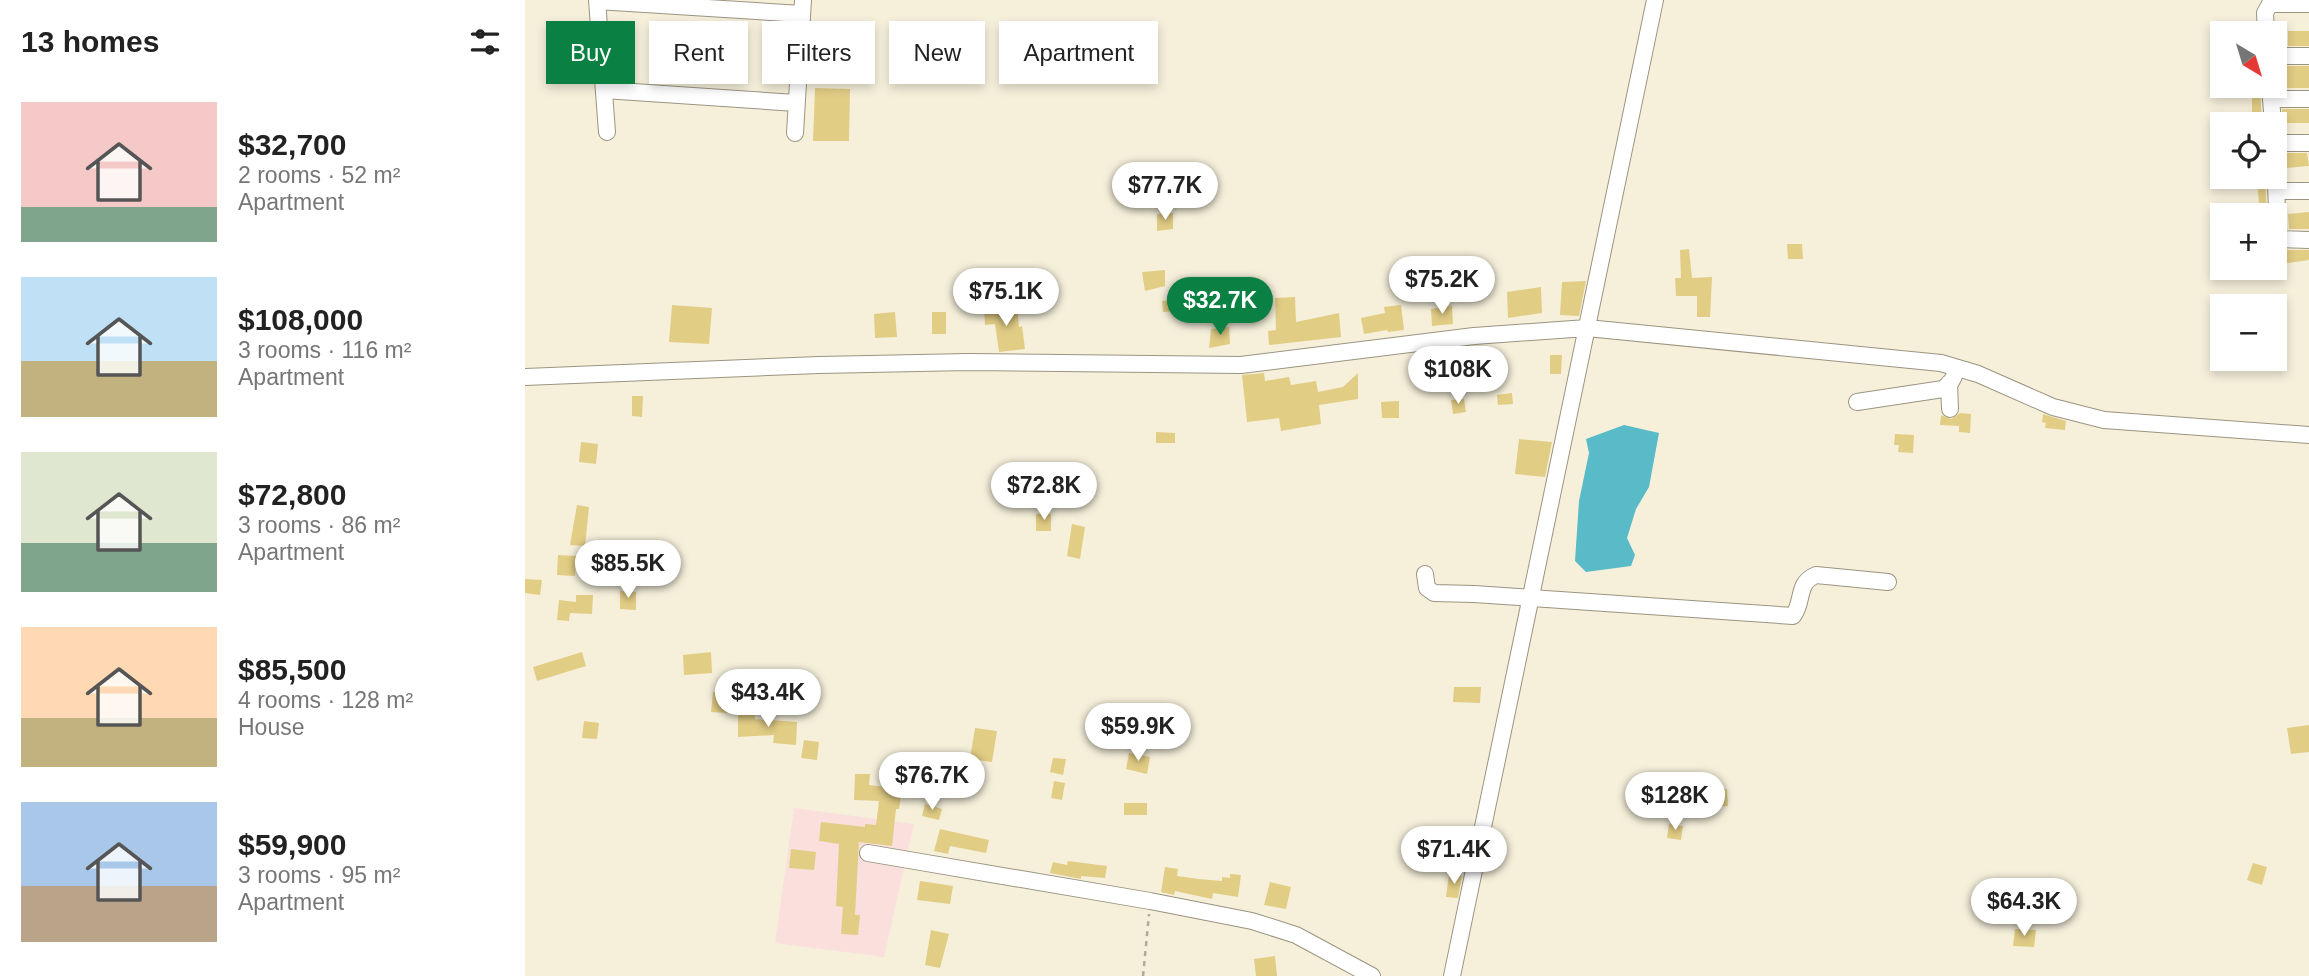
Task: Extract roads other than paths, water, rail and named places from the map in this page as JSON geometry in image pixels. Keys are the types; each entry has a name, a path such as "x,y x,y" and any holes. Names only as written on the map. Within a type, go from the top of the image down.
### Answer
{"street":[{"path":"1453,976 1655,0"},
{"path":"607,132 597,1 802,7 795,134"},
{"path":"2265,21 2265,13 2270,4 2309,4"},
{"path":"2287,56 2309,56"},
{"path":"604,90 796,103"},
{"path":"2287,95 2309,99"},
{"path":"2287,143 2309,143"},
{"path":"2309,191 2277,191 2280,239 2309,240"},
{"path":"525,377 819,365 1241,365 1474,336 1587,328 1941,363 1978,374 2053,407 2104,421 2309,435"},
{"path":"1857,402 1943,389 1958,368"},
{"path":"1949,383 1951,409"},
{"path":"1425,574 1427,588 1434,593 1793,616 1799,609 1801,587 1808,578 1816,575 1888,582"},
{"path":"868,853 1252,921 1296,935 1372,976"}],"water":[{"path":"1624,425 1659,433 1649,487 1636,509 1627,538 1635,555 1631,566 1586,572 1575,561 1579,501 1589,453 1586,439"}]}
